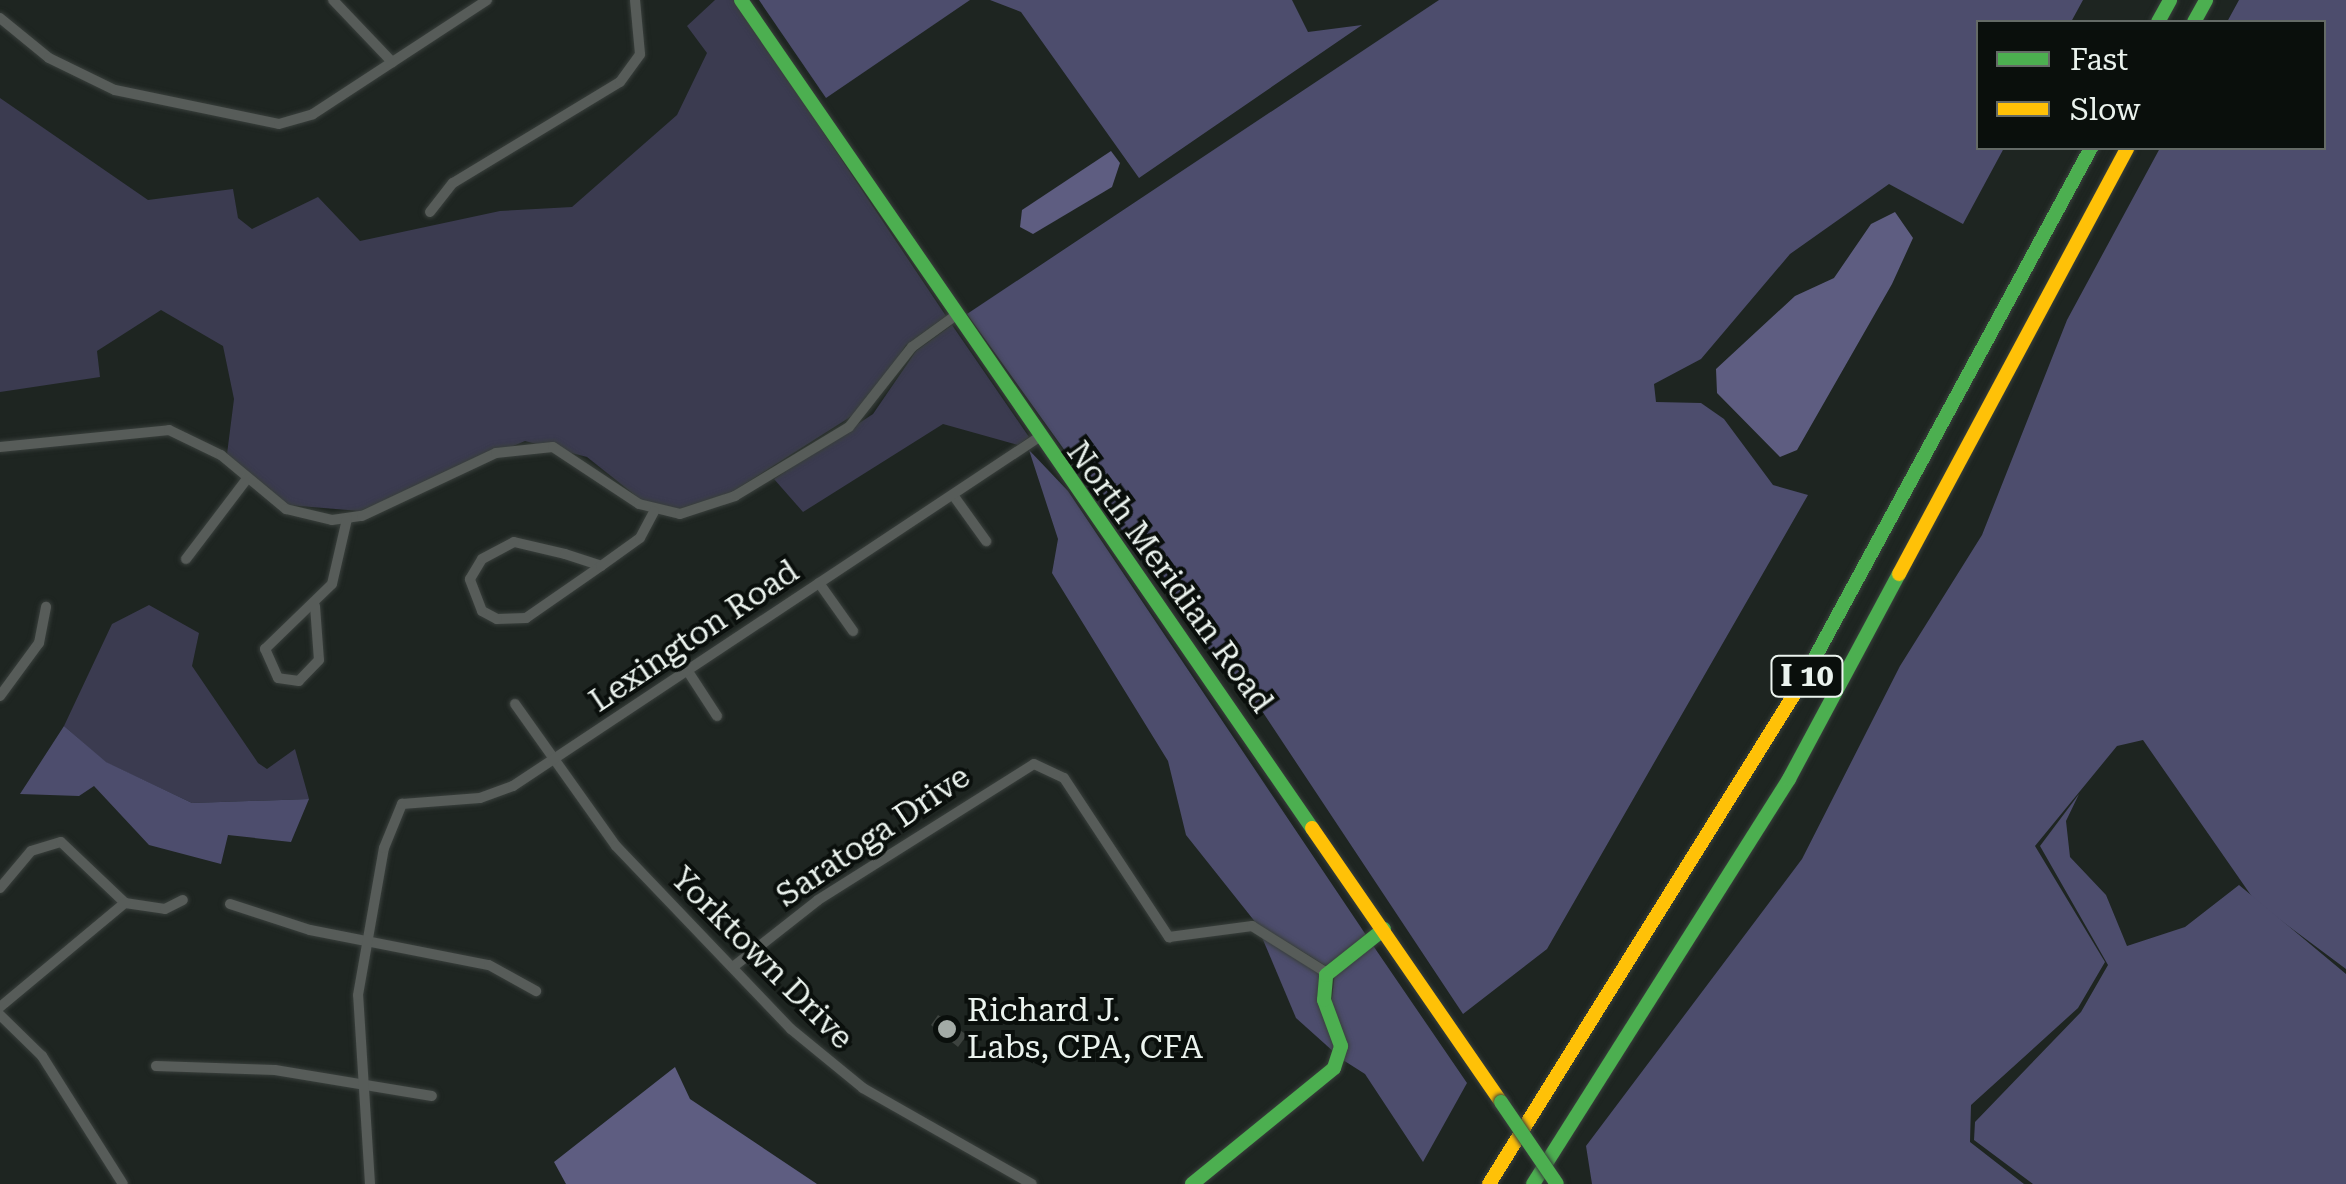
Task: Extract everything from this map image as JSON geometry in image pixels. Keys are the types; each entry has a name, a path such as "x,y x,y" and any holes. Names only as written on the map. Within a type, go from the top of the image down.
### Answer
{"main road":[{"name":"North Meridian Road","path":"741,0 952,318 1384,928 1557,1184"},
{"name":"I 10","path":"1489,1184 1827,642 2090,150"},
{"name":"I 10","path":"1533,1184 1789,778 2126,150"},
{"path":"1192,1184 1334,1068 1341,1046 1324,1000 1328,973 1384,928"}],"street":[{"path":"334,0 392,62"},
{"path":"430,212 438,194 620,82 640,54 635,0"},
{"path":"0,18 88,79 263,122 302,120 484,1"},
{"path":"0,448 154,428 206,445 246,480 302,516 347,520 526,446 585,461 654,512 706,510 849,427 912,347 952,318"},
{"name":"Lexington Road","path":"366,942 385,844 406,800 480,798 552,760 1036,439"},
{"path":"186,559 246,480"},
{"path":"953,495 986,541"},
{"path":"601,566 514,542 482,559 470,587 482,611 510,622 601,566 640,538 654,512"},
{"path":"315,606 319,660 299,681 278,678 265,649 315,606 339,571 347,520"},
{"path":"820,583 852,631"},
{"path":"0,696 4,681 39,643 46,608"},
{"path":"687,670 717,716"},
{"name":"Yorktown Drive","path":"515,704 616,846 844,1075 1032,1184"},
{"name":"Saratoga Drive","path":"733,967 1010,774 1048,764 1169,936 1252,926 1328,973"},
{"path":"0,888 32,851 61,842 77,848 125,903 165,909 183,900"},
{"path":"123,1184 42,1056 0,1011 125,903"},
{"path":"230,904 366,942 508,970 536,991"},
{"path":"366,942 358,995 370,1184"},
{"path":"156,1066 363,1083 432,1096"}],"shaded area":[{"path":"715,0 735,0 946,316 906,345 866,407 732,492 679,509 641,500 587,457 525,441 360,511 287,505 227,454 234,399 223,346 161,310 97,351 100,377 0,392 0,98 148,200 233,189 238,218 252,229 318,197 360,241 500,211 572,207 677,115 707,53 687,26"},
{"path":"759,0 970,0 826,98"},
{"path":"990,0 1292,0 1308,32 1362,25 1139,178 1021,12"},
{"path":"1439,0 2083,0 2072,20 1976,20 1976,150 2003,150 1963,224 1889,184 1790,254 1701,359 1654,384 1656,402 1701,403 1724,419 1773,485 1808,495 1547,949 1463,1014 1262,711 1197,635 967,314"},
{"path":"2239,0 2346,0 2346,969 2255,901 2143,740 2117,746 2035,846 2105,962 2078,1008 1971,1105 1970,1142 2024,1184 1592,1184 1586,1146 1802,859 1900,666 1982,535 2067,320 2159,150 2326,150 2326,20 2228,20"},
{"path":"1111,151 1120,163 1112,187 1033,234 1020,227 1022,210"},
{"path":"1895,212 1913,238 1892,284 1797,450 1780,457 1717,393 1716,369 1795,296 1834,278 1871,224"},
{"path":"952,325 1029,437 1018,445 943,424 803,512 774,479 873,414 916,351"},
{"path":"1029,450 1068,491 1366,935 1326,966 1256,923 1186,835 1168,761 1052,573 1058,539"},
{"path":"149,605 199,633 192,666 258,763 267,769 295,749 309,799 192,803 105,762 64,726 112,624"},
{"path":"64,726 106,762 192,803 309,799 291,842 228,835 221,864 149,845 94,786 79,796 20,794"},
{"path":"2079,794 2066,821 2070,857 2106,895 2127,946 2185,927 2239,885 2346,974 2346,1184 2033,1184 1974,1140 1975,1122 2081,1012 2108,965 2040,846"},
{"path":"1261,935 1321,975 1335,1053 1296,1018"},
{"path":"1372,944 1467,1083 1423,1162 1365,1074 1343,1060 1331,1007 1335,972"},
{"path":"675,1067 690,1099 817,1184 566,1184 554,1162"}],"building":[{"name":"Richard J. Labs, CPA, CFA","path":"938,1015 967,1035 958,1047 931,1025"}],"traffic: fast":[{"path":"741,0 1312,828"},
{"path":"2159,20 2170,0"},
{"path":"2195,20 2206,0"},
{"path":"1800,685 2090,150"},
{"path":"1533,1184 1789,779 1899,574"},
{"path":"1192,1184 1334,1068 1341,1046 1324,1000 1326,975 1384,929"},
{"path":"1501,1102 1557,1184"}],"traffic: slow":[{"path":"1899,574 2126,150"},
{"path":"1489,1184 1800,685"},
{"path":"1312,828 1501,1102"}],"place":[{"name":"Richard J. Labs, CPA, CFA","path":"947,1029"}]}
